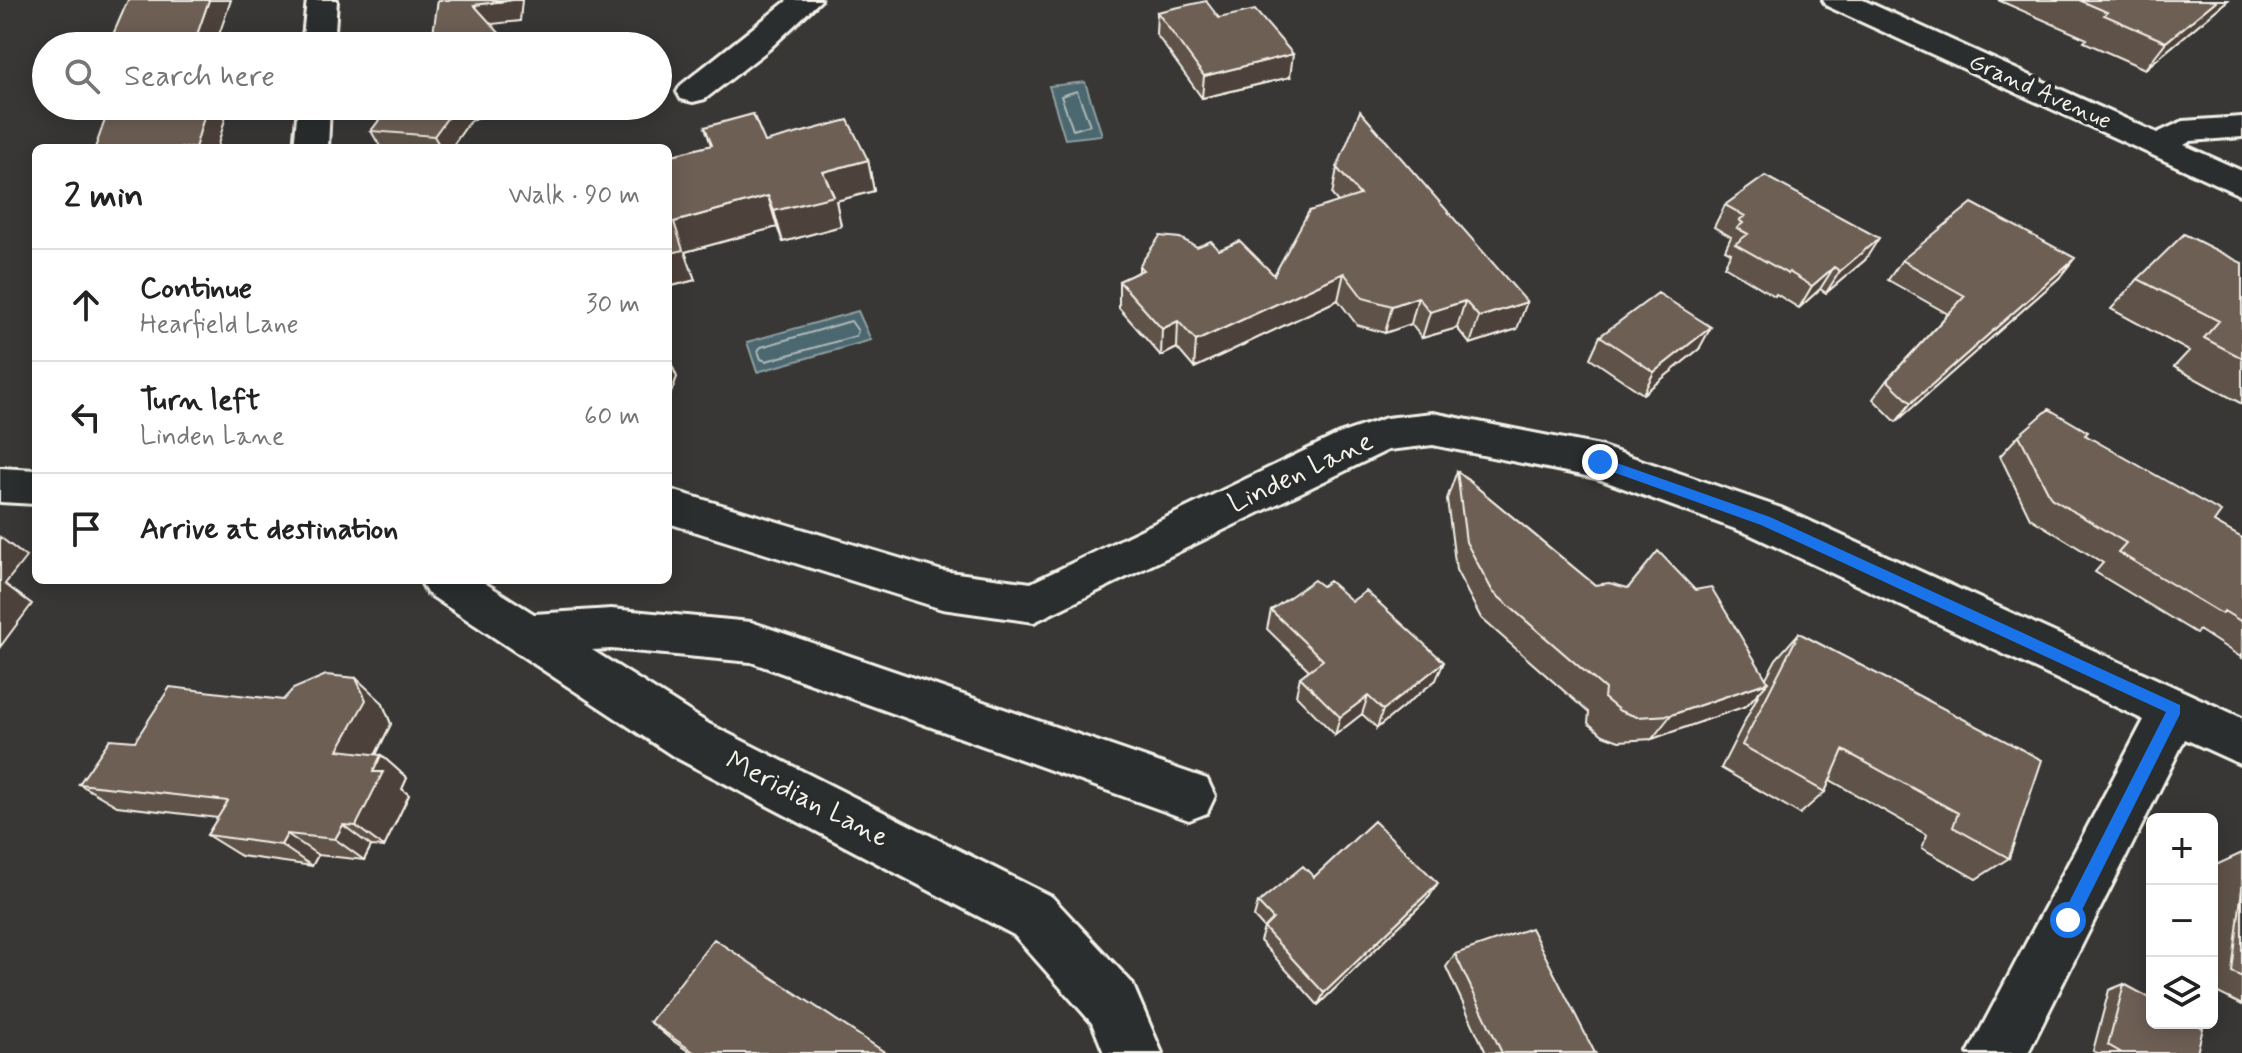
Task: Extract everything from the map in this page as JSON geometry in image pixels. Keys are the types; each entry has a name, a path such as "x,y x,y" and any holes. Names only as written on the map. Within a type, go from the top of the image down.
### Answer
{"street":[{"path":"319,32 322,0"},
{"path":"693,92 757,43 806,0"},
{"name":"Grand Avenue","path":"1838,0 2242,185"},
{"path":"311,144 313,120"},
{"path":"2160,146 2183,131 2242,127"},
{"name":"Linden Lane","path":"672,507 942,590 1034,603 1354,445 1386,434 1433,429 1600,462 1765,521 2242,742"},
{"path":"0,485 32,487"},
{"name":"Meridian Lane","path":"449,584 691,740 1033,916 1112,1003 1133,1053"},
{"path":"525,635 611,629 751,642 1189,796"},
{"path":"1997,1053 2175,710"}],"water":[{"path":"1085,82 1102,135 1065,139 1049,86"},
{"path":"858,311 871,340 757,372 747,342"}],"building":[{"path":"128,0 209,0 198,32 114,32"},
{"path":"438,0 512,0 474,5 498,32 433,32"},
{"path":"2079,0 2217,0 2166,42 2104,15 2107,12"},
{"path":"1206,1 1219,18 1255,10 1293,54 1204,76 1157,12"},
{"path":"1360,111 1527,302 1479,317 1465,301 1430,312 1418,297 1392,306 1363,298 1344,273 1196,341 1178,321 1162,329 1119,281 1143,270 1139,266 1160,236 1180,238 1197,247 1211,241 1219,250 1240,241 1274,275 1309,211 1360,195 1337,168"},
{"path":"753,114 765,142 848,120 868,160 823,172 834,196 774,211 768,196 674,222 683,250 672,253 672,155 712,145 705,127"},
{"path":"105,120 203,120 196,144 96,144"},
{"path":"379,120 446,120 434,136 371,131"},
{"path":"1765,176 1879,238 1840,271 1834,267 1812,286 1788,274 1735,244 1748,234 1737,228 1743,223 1739,220 1745,216 1725,205"},
{"path":"1972,203 2075,258 1911,403 1887,380 1965,296 1902,260"},
{"path":"2184,234 2242,263 2242,358 2204,338 2219,321 2138,279"},
{"path":"1658,293 1711,327 1654,372 1600,336"},
{"path":"2049,409 2088,432 2085,435 2221,512 2214,522 2242,538 2242,622 2224,611 2222,614 2118,552 2126,543 2051,498 2019,435"},
{"path":"1457,471 1595,585 1609,583 1628,588 1658,551 1695,590 1711,587 1768,682 1671,715 1637,717 1620,711 1604,698 1605,689 1493,592 1466,542"},
{"path":"1314,580 1322,586 1329,581 1352,601 1366,591 1444,662 1383,710 1368,696 1340,717 1300,677 1323,660 1271,610"},
{"path":"1799,633 2042,760 2009,858 1953,827 1958,813 1843,750 1825,792 1742,745"},
{"path":"326,675 356,678 366,700 338,750 381,755 373,772 383,772 356,826 343,825 335,839 287,834 281,845 207,835 228,801 79,784 110,739 135,741 170,687 283,700 293,689"},
{"path":"1374,821 1438,883 1324,993 1264,928 1273,919 1258,903 1303,866 1314,877"},
{"path":"2242,888 2242,977 2232,972"},
{"path":"1531,928 1595,1053 1502,1053 1455,954"},
{"path":"714,939 886,1053 695,1053 650,1022"},
{"path":"2124,984 2146,996 2146,1029 2203,1029 2197,1053 2122,1053 2108,1045"}],"route":[{"path":"1600,462 1765,521 2175,710 2068,920"}]}
